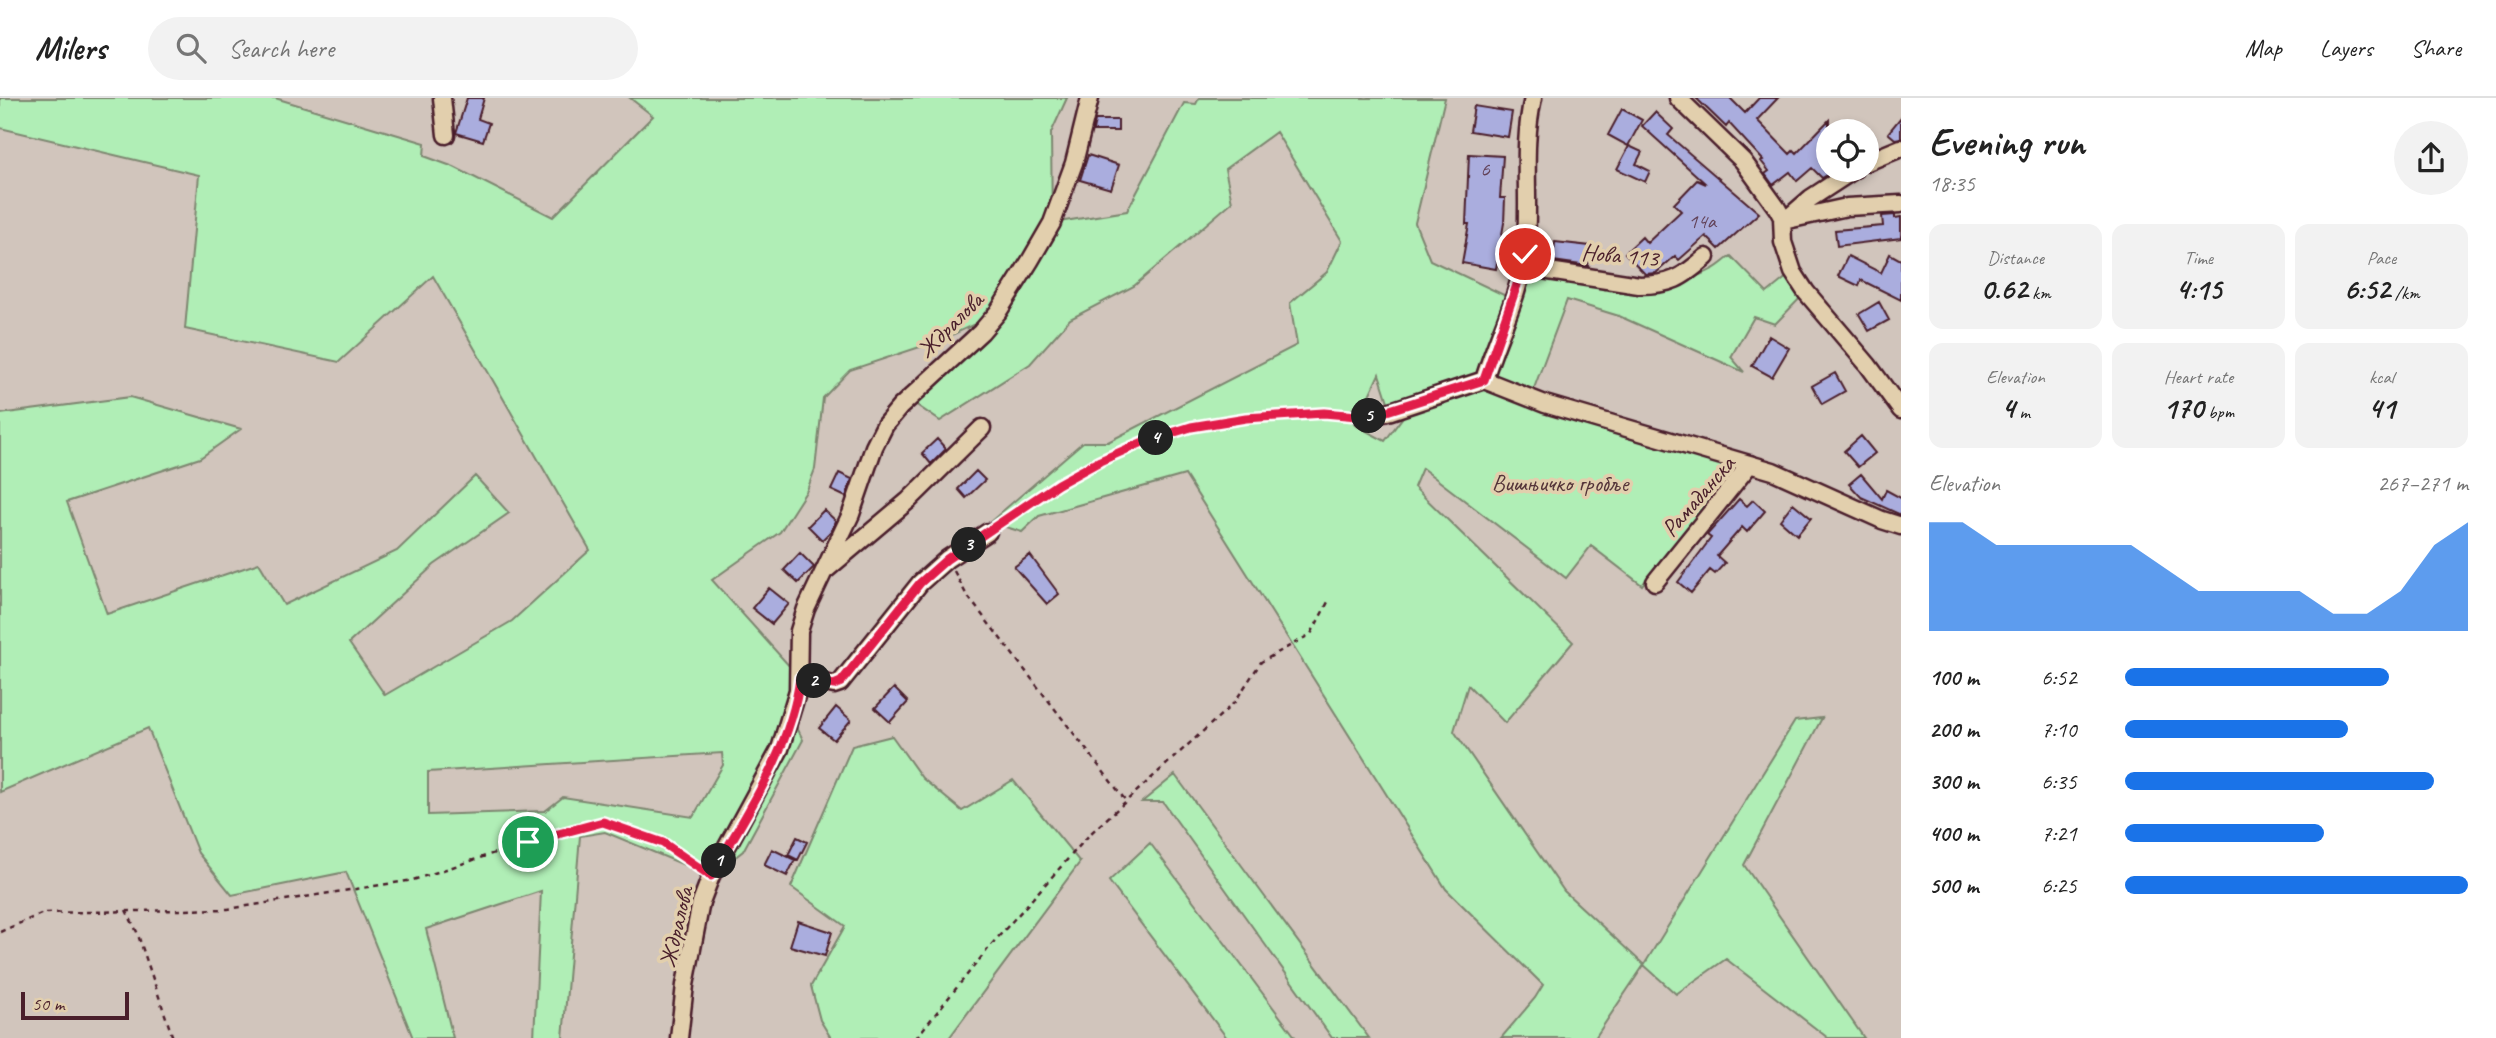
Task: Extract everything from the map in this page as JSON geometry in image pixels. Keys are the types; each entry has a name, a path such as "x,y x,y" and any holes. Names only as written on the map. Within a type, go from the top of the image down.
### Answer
{"street":[{"path":"442,98 446,135"},
{"name":"Ждралова","path":"679,1038 701,902 711,876 780,749 800,678 797,652 799,631 806,609 851,514 874,447 900,407 981,332 998,312 1052,223 1074,163 1090,98"},
{"path":"1484,380 1523,267 1527,142 1533,98"},
{"path":"1678,98 1743,161 1777,208 1783,221 1783,242 1793,272 1901,410"},
{"path":"1879,157 1901,148"},
{"path":"1783,221 1836,182"},
{"path":"1783,221 1847,206 1901,204"},
{"name":"Нова 113","path":"1523,267 1639,285 1658,285 1682,277 1706,257"},
{"path":"1360,415 1368,417 1391,411 1484,380 1545,404 1750,464"},
{"name":"Ждралова","path":"823,573 909,500 982,428"},
{"name":"Рамаданска","path":"1655,582 1750,464 1773,471 1901,526"},
{"path":"800,678 834,685 841,682 920,583 947,559 988,532"}],"path":[{"path":"988,532 1058,484 1143,442 1191,427 1246,418 1338,413 1360,415"},
{"path":"947,559 966,594 1127,801"},
{"path":"916,1038 992,944 1091,834 1234,703 1261,662 1311,635 1328,602"},
{"path":"0,932 43,913 228,909 412,880 528,842 603,822 663,843 711,876"},
{"path":"126,910 137,932 173,1038"}],"green space":[{"name":"Вишњичко гробље","path":"0,98 275,98 425,143 424,156 454,167 553,217 653,116 630,98 1067,98 1051,133 1052,223 1127,211 1184,103 1196,104 1199,98 1445,98 1415,223 1430,260 1512,299 1528,277 1623,284 1672,282 1713,269 1731,256 1767,293 1793,272 1806,292 1775,324 1754,317 1731,357 1744,372 1619,316 1567,300 1530,399 1738,464 1642,585 1591,546 1566,578 1422,468 1414,487 1573,642 1505,723 1468,685 1454,731 1564,891 1644,965 1595,1038 1501,1038 1543,985 1446,889 1185,475 1039,516 1022,532 990,522 1083,442 1108,442 1297,345 1290,303 1327,272 1342,241 1276,132 1225,169 1232,202 1134,286 1070,319 1030,364 940,421 908,399 996,314 941,340 850,370 823,398 815,469 807,490 780,532 712,580 800,678 791,715 803,740 743,851 711,876 605,832 580,836 563,1038 534,1038 541,891 426,929 453,1038 413,1038 346,872 232,895 198,853 148,728 0,792 0,414 130,397 241,429 200,458 67,502 107,614 259,563 284,605 397,551 475,476 509,513 434,565 349,643 385,695 512,621 590,550 433,276 339,362 185,329 199,175 0,128","holes":["1379,374 1391,411 1408,410 1385,441 1355,425","722,753 723,765 693,817 563,797 545,811 428,815 428,772"]},
{"path":"1822,718 1744,865 1864,1038 1828,1038 1726,959 1676,994 1644,965 1795,721"},
{"path":"892,736 922,778 962,811 1013,780 1080,862 949,1038 831,1038 820,1020 811,986 845,926 791,887 852,746"},
{"path":"1175,775 1369,1038 1332,1038 1163,802 1142,802"},
{"path":"1150,843 1296,1038 1227,1038 1109,881"}],"building":[{"path":"467,98 484,98 478,119 489,123 483,141 456,133"},
{"path":"1696,98 1730,98 1745,113 1759,98 1778,98 1757,120 1790,154 1794,150 1797,153 1816,133 1816,172 1812,168 1797,181 1790,172 1773,185 1765,174 1769,171 1761,161 1763,160 1729,123 1726,127"},
{"path":"1474,106 1512,112 1508,137 1470,131"},
{"path":"1622,109 1642,120 1628,146 1608,135"},
{"path":"1655,112 1673,129 1668,135 1759,213 1719,249 1706,236 1679,260 1675,256 1656,273 1645,274 1625,253 1642,237 1647,243 1681,211 1674,204 1697,180 1706,184 1642,126"},
{"path":"1901,117 1901,138 1895,139 1888,133"},
{"path":"1095,120 1118,120 1118,131 1093,131"},
{"path":"1629,146 1642,152 1636,164 1650,171 1645,182 1617,169"},
{"path":"1469,154 1503,156 1500,198 1505,198 1504,223 1496,269 1462,263 1469,224 1466,224"},
{"path":"1088,155 1119,165 1111,189 1080,180"},
{"path":"1895,215 1895,218 1901,217 1901,238 1837,246 1835,230 1883,226 1882,216"},
{"path":"1555,242 1590,246 1588,266 1553,261"},
{"path":"1890,254 1901,260 1901,300 1861,280 1859,286 1838,276 1848,256 1881,273"},
{"path":"1879,302 1889,320 1869,331 1859,314"},
{"path":"1769,336 1789,348 1772,377 1752,366"},
{"path":"1835,373 1845,391 1822,404 1812,386"},
{"path":"1861,436 1875,453 1858,467 1844,451"},
{"path":"937,439 946,449 931,464 922,453"},
{"path":"976,471 985,480 966,498 958,489"},
{"path":"839,473 852,479 846,497 831,490"},
{"path":"1861,474 1882,499 1886,490 1901,498 1901,515 1861,497 1849,484"},
{"path":"1739,499 1747,506 1753,500 1765,511 1747,532 1742,527 1717,556 1725,563 1715,574 1710,570 1691,593 1678,582 1711,538 1707,535"},
{"path":"1793,503 1811,518 1797,535 1780,520"},
{"path":"824,510 836,521 832,530 822,540 808,526"},
{"path":"800,553 814,567 798,583 784,570"},
{"path":"1030,555 1059,594 1047,604 1014,567"},
{"path":"769,588 789,604 772,624 752,608"},
{"path":"894,688 908,702 890,722 875,708"},
{"path":"836,707 851,720 834,740 819,728"},
{"path":"797,837 807,842 798,860 788,855"},
{"path":"772,849 795,860 787,876 764,865"},
{"path":"798,921 832,932 825,956 790,946"}],"route":[{"path":"528,842 603,822 663,843 711,876 780,749 800,678 834,685 841,682 920,583 947,559 1058,484 1143,442 1191,427 1246,418 1324,413 1368,417 1484,380 1523,267 1525,254"}]}
